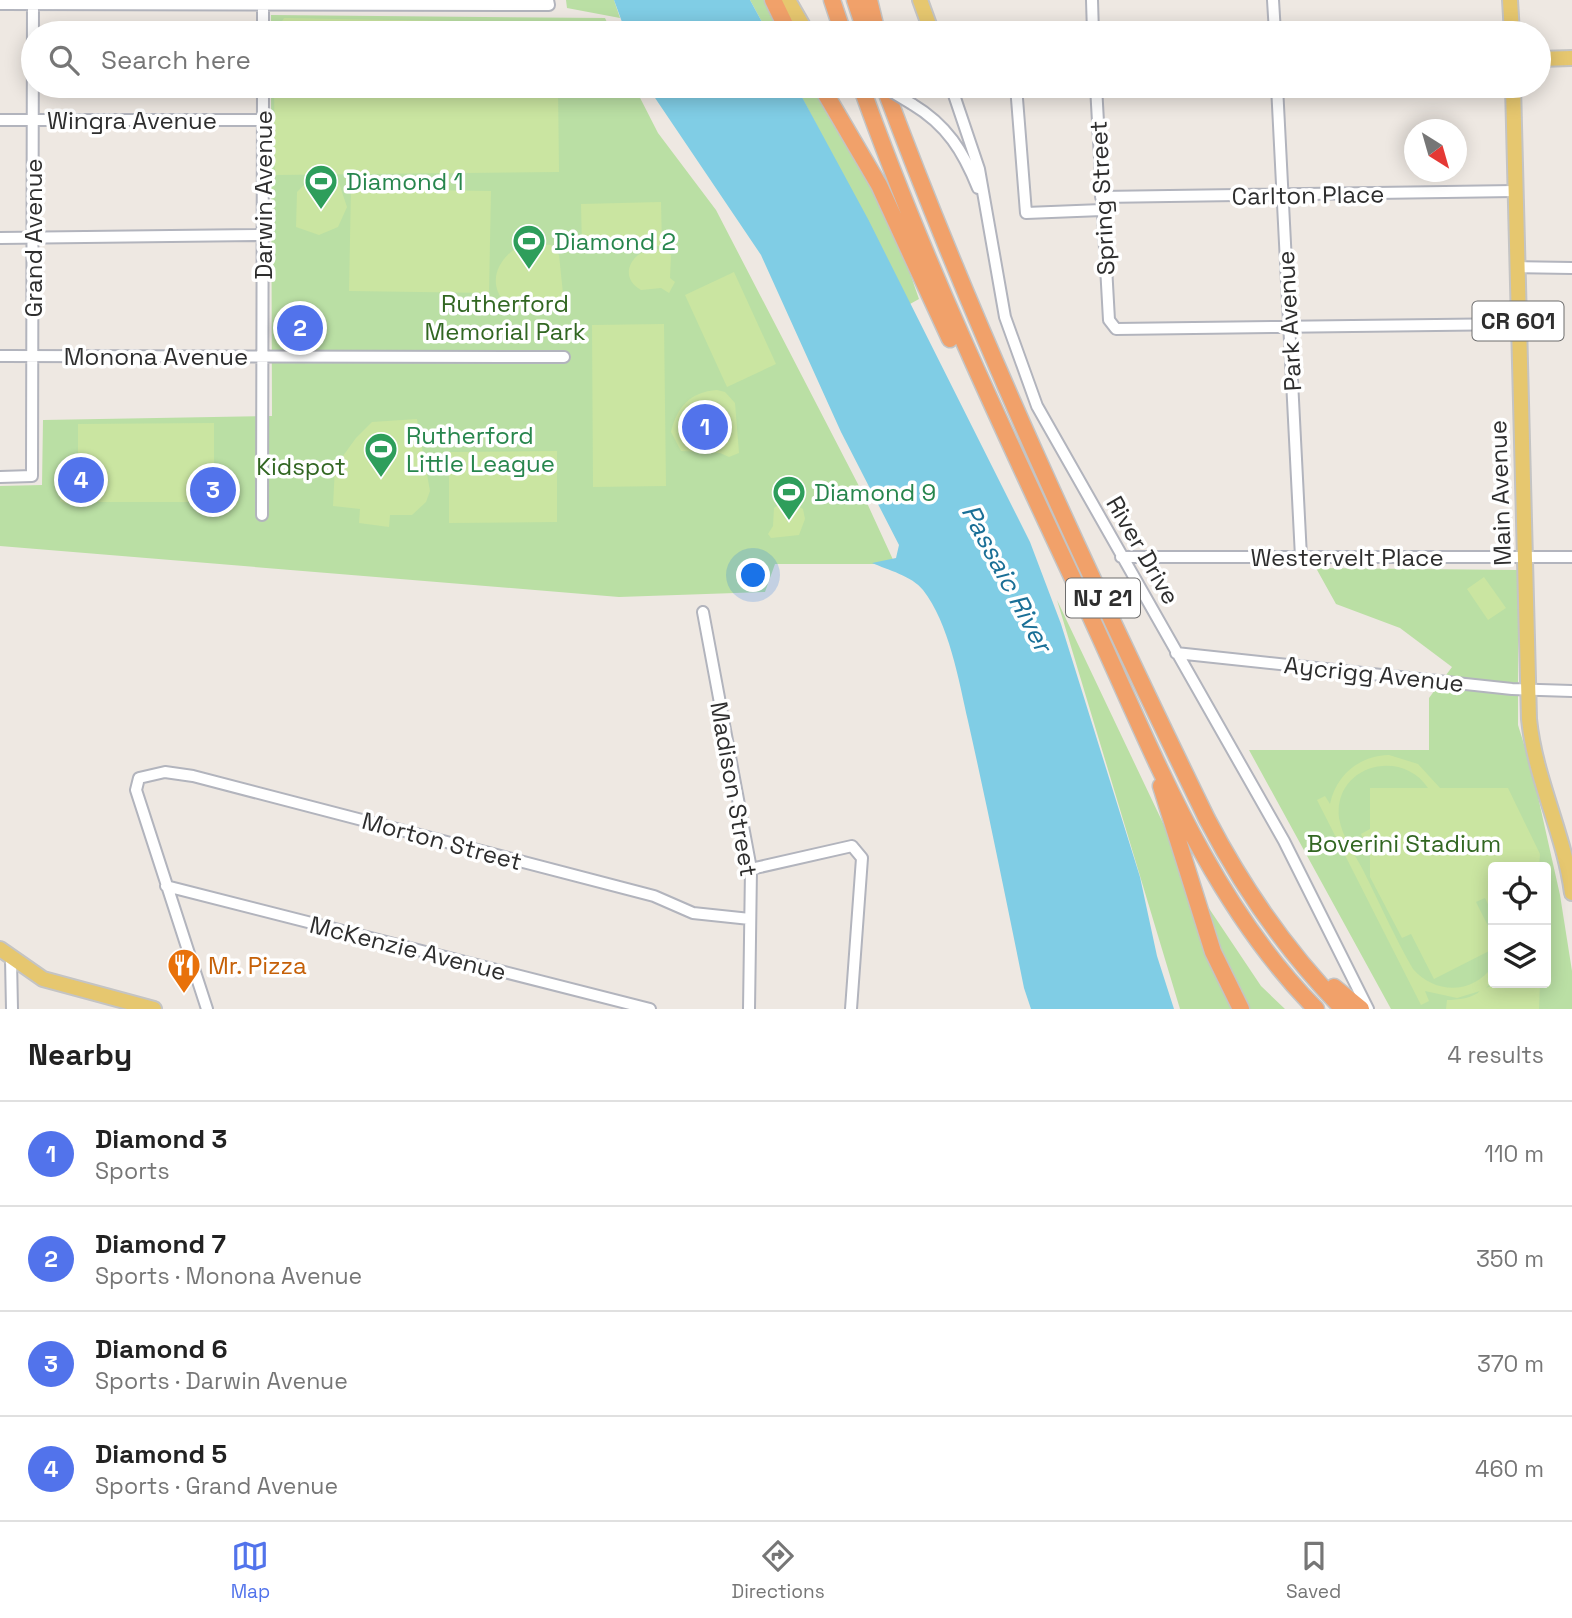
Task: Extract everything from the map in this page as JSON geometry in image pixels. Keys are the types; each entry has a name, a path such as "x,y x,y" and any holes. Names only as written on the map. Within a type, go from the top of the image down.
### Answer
{"highway":[{"path":"773,0 783,21"},
{"path":"832,0 839,21"},
{"path":"855,0 862,21"},
{"path":"869,0 874,21"},
{"path":"828,98 879,185 956,350 1023,472"},
{"name":"NJ 21","path":"866,98 939,287 1202,852 1228,898 1274,963 1316,1009"},
{"name":"NJ 21","path":"889,98 996,366 1176,755 1232,865 1273,930 1356,1007"},
{"path":"1143,730 1203,924 1224,978 1241,1009"}],"main road":[{"path":"788,0 800,21"},
{"path":"1510,0 1511,21"},
{"path":"921,2 922,21"},
{"path":"921,2 928,21"},
{"path":"1551,59 1572,58"},
{"name":"Main Avenue","path":"1513,98 1532,742 1556,822 1572,892"},
{"path":"3,953 43,979 118,1004 154,1009"}],"street":[{"path":"1092,0 1093,21"},
{"path":"1273,0 1274,21"},
{"path":"0,4 33,1 548,2"},
{"name":"Grand Avenue","path":"33,1 33,21"},
{"path":"263,1 263,21"},
{"name":"Grand Avenue","path":"0,477 32,476 33,98"},
{"name":"Darwin Avenue","path":"262,515 263,98"},
{"path":"903,98 933,117 951,135 964,156 983,202"},
{"name":"River Drive","path":"955,98 975,154 1005,317 1026,380 1053,437 1284,841 1356,1007"},
{"path":"1017,98 1026,213 1102,210"},
{"name":"Spring Street","path":"1097,98 1108,320 1120,330 1290,328"},
{"name":"Park Avenue","path":"1278,98 1301,557"},
{"name":"Wingra Avenue","path":"0,120 263,120"},
{"name":"Carlton Place","path":"1101,197 1515,191"},
{"path":"0,238 263,236"},
{"path":"1517,267 1572,268"},
{"path":"1290,328 1518,324"},
{"name":"Monona Avenue","path":"0,356 564,357"},
{"name":"Westervelt Place","path":"1121,557 1572,557"},
{"name":"Madison Street","path":"702,612 751,869 749,1009"},
{"name":"Aycrigg Avenue","path":"1176,653 1529,690 1572,691"},
{"name":"Morton Street","path":"166,886 136,783 139,778 153,772 193,776 653,896 693,913 750,919"},
{"path":"751,869 852,846 862,858 851,1009"},
{"path":"166,886 207,1009"},
{"name":"McKenzie Avenue","path":"166,886 650,1009"},
{"path":"3,953 12,1009"}],"green space":[{"path":"566,0 614,0 620,18 567,8"},
{"path":"750,0 767,0 777,21 761,21"},
{"path":"271,15 605,18 606,21 271,21"},
{"path":"284,18 448,21 282,21"},
{"name":"Rutherford Memorial Park","path":"271,98 640,98 658,133 716,210 861,490 895,564 775,564 765,592 619,597 0,546 0,486 42,485 43,420 272,416"},
{"path":"274,98 558,98 559,172 275,175"},
{"path":"802,98 820,98 856,157 896,233 919,299 910,304"},
{"name":"Diamond 1","path":"339,183 347,207 338,227 319,235 296,227 297,192 305,184"},
{"path":"351,189 491,191 489,293 349,291"},
{"path":"661,202 662,246 582,248 581,204"},
{"name":"Diamond 2","path":"528,243 551,245 559,255 564,303 559,306 514,306 504,302 499,294 496,278 502,262 513,250"},
{"path":"655,248 671,255 670,278 675,282 669,293 661,288 641,290 630,278 630,265 634,259"},
{"path":"734,272 776,364 727,387 685,295"},
{"path":"296,306 305,307 317,315 316,333 310,339 283,342 283,312"},
{"path":"664,324 666,486 593,487 592,325"},
{"path":"717,390 725,392 735,403 739,453 729,457 720,453 681,451 671,432 681,408 699,394"},
{"name":"Rutherford Little League","path":"417,419 430,491 426,502 412,515 390,515 389,527 359,523 360,509 333,506 335,467 356,438 372,422"},
{"path":"214,423 214,467 222,467 232,476 232,495 236,498 233,506 227,509 219,506 202,507 197,502 78,502 74,499 68,504 60,501 62,470 78,462 78,424"},
{"path":"557,451 557,522 449,523 449,452"},
{"name":"Diamond 9","path":"786,500 803,509 805,519 799,535 771,538 768,534 773,526 774,508"},
{"name":"Boverini Stadium","path":"1316,568 1518,570 1518,725 1532,770 1560,895 1572,971 1572,1009 1391,1009 1249,750 1429,750 1429,698 1452,667 1400,628 1336,604"},
{"path":"1484,577 1506,608 1488,620 1467,589"},
{"path":"1057,600 1190,880 1261,986 1285,1009 1180,1009"},
{"path":"1389,755 1418,764 1440,788 1508,788 1540,854 1539,862 1488,862 1488,904 1485,898 1476,902 1488,926 1488,952 1434,979 1411,934 1402,938 1370,877 1370,853 1361,834 1370,829 1370,788 1428,788 1416,775 1402,768 1371,768 1357,775 1347,786 1340,800 1339,818 1346,839 1413,969 1432,983 1443,987 1465,986 1488,972 1486,988 1540,988 1539,1009 1446,1009 1447,1000 1465,998 1480,991 1457,998 1425,991 1429,1001 1421,1005 1317,800 1325,796 1330,804 1338,784 1350,769 1378,756"}],"water":[{"path":"614,0 750,0 761,21 622,21"},
{"name":"Passaic River","path":"655,98 802,98 868,219 1030,542 1061,624 1140,877 1157,956 1174,1009 1031,1009 1024,988 961,688 946,635 932,603 918,585 872,563 896,558 899,545 841,432 761,255"}],"place":[{"name":"Diamond 1","path":"321,211"},
{"name":"Diamond 2","path":"529,271"},
{"name":"Diamond 7","path":"300,328"},
{"name":"Diamond 3","path":"705,427"},
{"name":"Rutherford Little League","path":"381,479"},
{"name":"Diamond 5","path":"81,480"},
{"name":"Diamond 6","path":"213,490"},
{"name":"Diamond 9","path":"789,522"},
{"name":"Mr. Pizza","path":"184,995"}],"park label":[{"name":"Kidspot","path":"301,466"}]}
